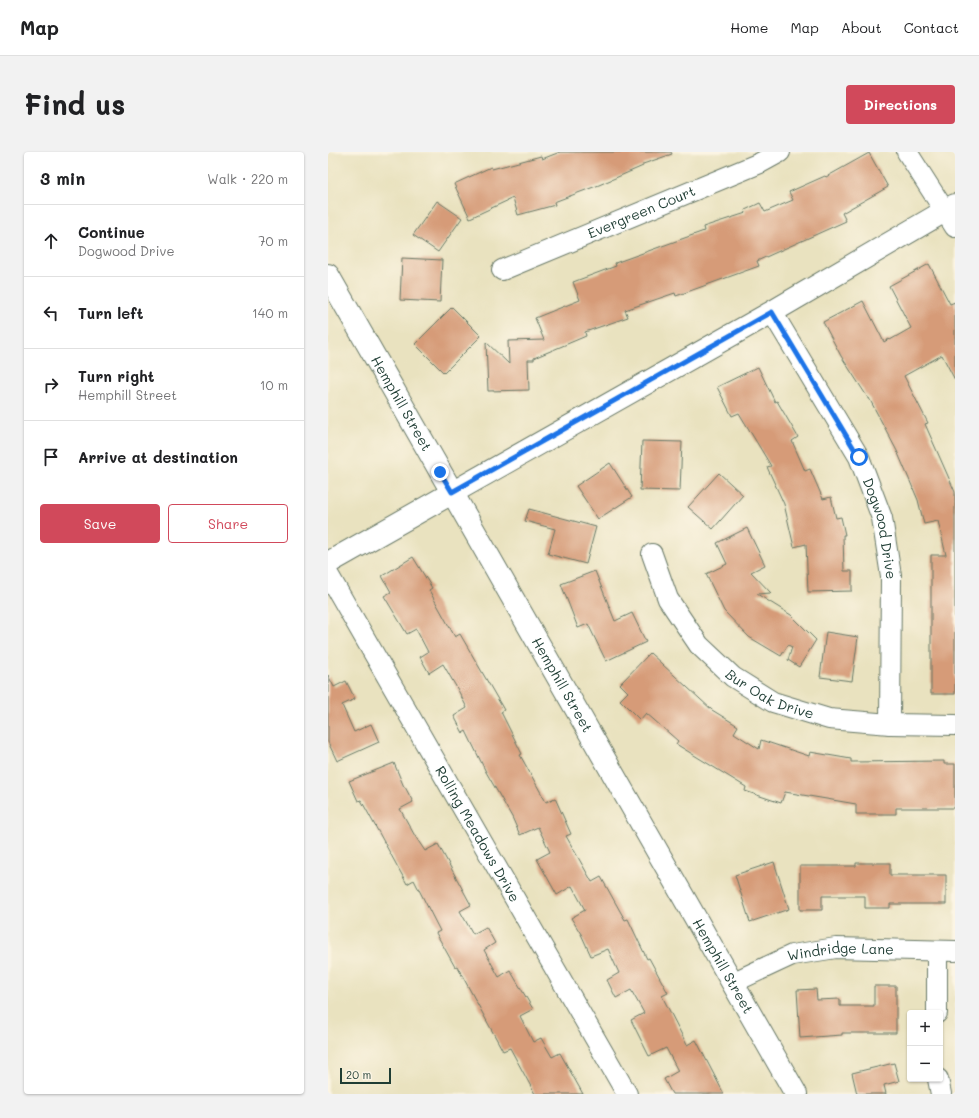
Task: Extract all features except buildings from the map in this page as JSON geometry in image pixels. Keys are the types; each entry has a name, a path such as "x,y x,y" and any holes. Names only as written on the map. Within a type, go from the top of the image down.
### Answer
{"street":[{"name":"Evergreen Court","path":"502,270 760,163 780,152"},
{"path":"328,563 772,312 952,214 908,152"},
{"name":"Hemphill Street","path":"328,275 796,1094"},
{"name":"Dogwood Drive","path":"772,312 859,457 882,518 891,576 890,724"},
{"name":"Bur Oak Drive","path":"652,554 668,599 699,645 733,677 774,702 829,719 890,724 955,725"},
{"name":"Rolling Meadows Drive","path":"328,574 627,1094"},
{"name":"Windridge Lane","path":"732,982 792,955 836,948 946,951"},
{"path":"937,1010 946,951"},
{"path":"939,1082 941,1094"}],"route":[{"path":"440,472 452,492 772,312 859,457"}]}
